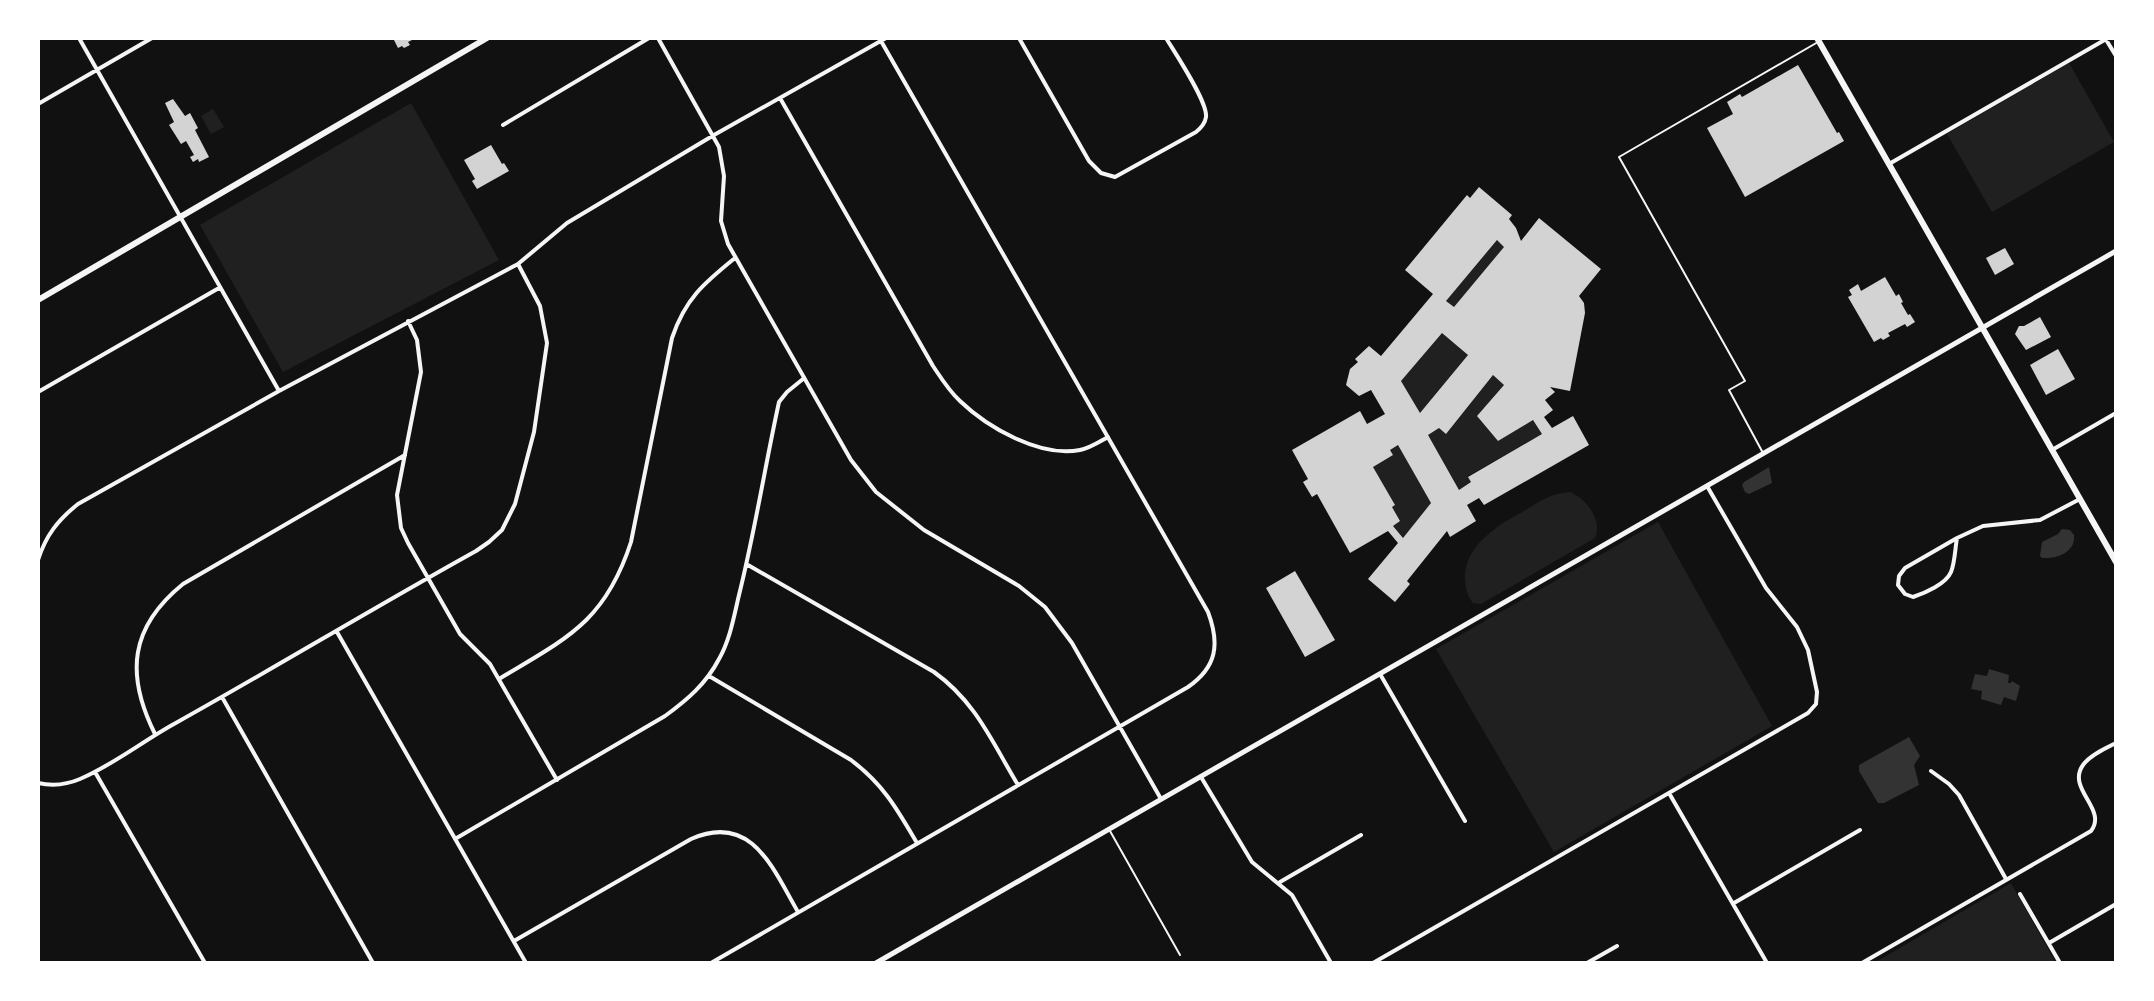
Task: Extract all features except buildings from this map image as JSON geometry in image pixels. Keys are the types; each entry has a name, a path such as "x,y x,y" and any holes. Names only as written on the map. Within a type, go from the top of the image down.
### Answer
{"main road":[{"path":"38,300 487,38"},
{"path":"1818,40 2116,562"}],"street":[{"path":"79,38 279,391"},
{"path":"38,104 152,38"},
{"path":"503,125 649,38"},
{"path":"658,38 714,135 723,163 721,221 728,244 851,460 876,492 924,530 1019,586 1045,607 1067,636 1161,799"},
{"path":"1019,38 1089,161 1101,173 1115,177 1196,132 1205,122 1203,101 1166,38"},
{"path":"1889,164 2106,38 2116,56"},
{"path":"38,560 53,527 78,504 279,391 518,264 567,223 883,39 1208,612 1215,636 1213,657 1198,680 711,963"},
{"path":"780,98 933,366 958,400 986,423 1009,436 1052,450 1080,450 1108,437"},
{"path":"876,963 2116,251"},
{"path":"499,679 588,621 611,590 631,542 677,323 694,294 735,258"},
{"path":"38,783 62,785 95,772 155,734 489,542 502,530 515,504 534,432 547,343 540,306 518,264"},
{"path":"38,392 219,288"},
{"path":"408,321 417,340 421,372 397,495 401,528 460,634 490,664 557,780"},
{"path":"455,839 665,716 690,698 709,676 721,657 730,631 747,564 779,402 803,379"},
{"path":"2052,450 2116,413"},
{"path":"155,734 139,695 136,674 140,642 158,607 183,584 405,455"},
{"path":"1373,963 1808,713 1816,704 1817,692 1808,650 1797,627 1766,588 1707,486"},
{"path":"1957,538 1953,569 1947,579 1923,594 1913,597 1905,594 1898,585 1899,576 1905,568 1957,538 1983,526 2040,520 2080,499"},
{"path":"747,564 948,682 968,702 1018,785"},
{"path":"337,631 526,963"},
{"path":"1380,674 1465,821"},
{"path":"709,676 866,771 888,794 917,843"},
{"path":"222,697 373,963"},
{"path":"1862,963 2094,828 2095,814 2080,787 2079,775 2083,765 2116,743"},
{"path":"1931,771 1959,795 2006,879"},
{"path":"95,772 205,963"},
{"path":"1201,777 1247,856 1292,895 1331,963"},
{"path":"1669,793 1767,963"},
{"path":"1733,903 1860,830"},
{"path":"514,941 691,839 716,831 738,834 758,847 798,912"},
{"path":"1279,882 1361,835"},
{"path":"2020,894 2060,963"},
{"path":"2048,943 2116,904"},
{"path":"1587,963 1617,946"}],"lane":[{"path":"1764,454 1729,390 1745,381 1619,157 1818,40"},
{"path":"1109,829 1180,955"}],"shaded area":[{"path":"2069,63 2114,142 1992,212 1947,134"},
{"path":"411,103 499,260 283,372 200,225"},
{"path":"213,109 224,127 211,134 201,116"},
{"path":"1497,240 1504,247 1454,307 1446,301"},
{"path":"1442,333 1468,355 1420,413 1401,381"},
{"path":"1493,375 1504,385 1477,416 1498,441 1533,420 1542,434 1468,476 1471,482 1459,490 1428,435 1439,428 1446,434"},
{"path":"1398,445 1431,503 1403,538 1393,526 1400,521 1392,507 1395,505 1373,467 1393,455 1390,450"},
{"path":"1769,467 1772,483 1749,494 1745,492 1744,482"},
{"path":"1570,492 1582,499 1592,511 1597,524 1595,538 1481,604 1473,603 1465,580 1466,568 1476,547 1493,530 1546,498"},
{"path":"1658,522 1772,726 1554,852 1436,649"},
{"path":"2062,529 2070,530 2074,535 2072,546 2059,556 2042,558 2042,542"},
{"path":"1989,669 2009,675 2008,683 2012,681 2020,686 2016,701 2004,697 2001,705 1981,699 1982,691 1971,689 1975,674 1987,676"},
{"path":"1909,737 1920,756 1914,765 1919,785 1884,803 1878,803 1859,771 1859,765"},
{"path":"2011,883 2056,963 1874,963"}]}
